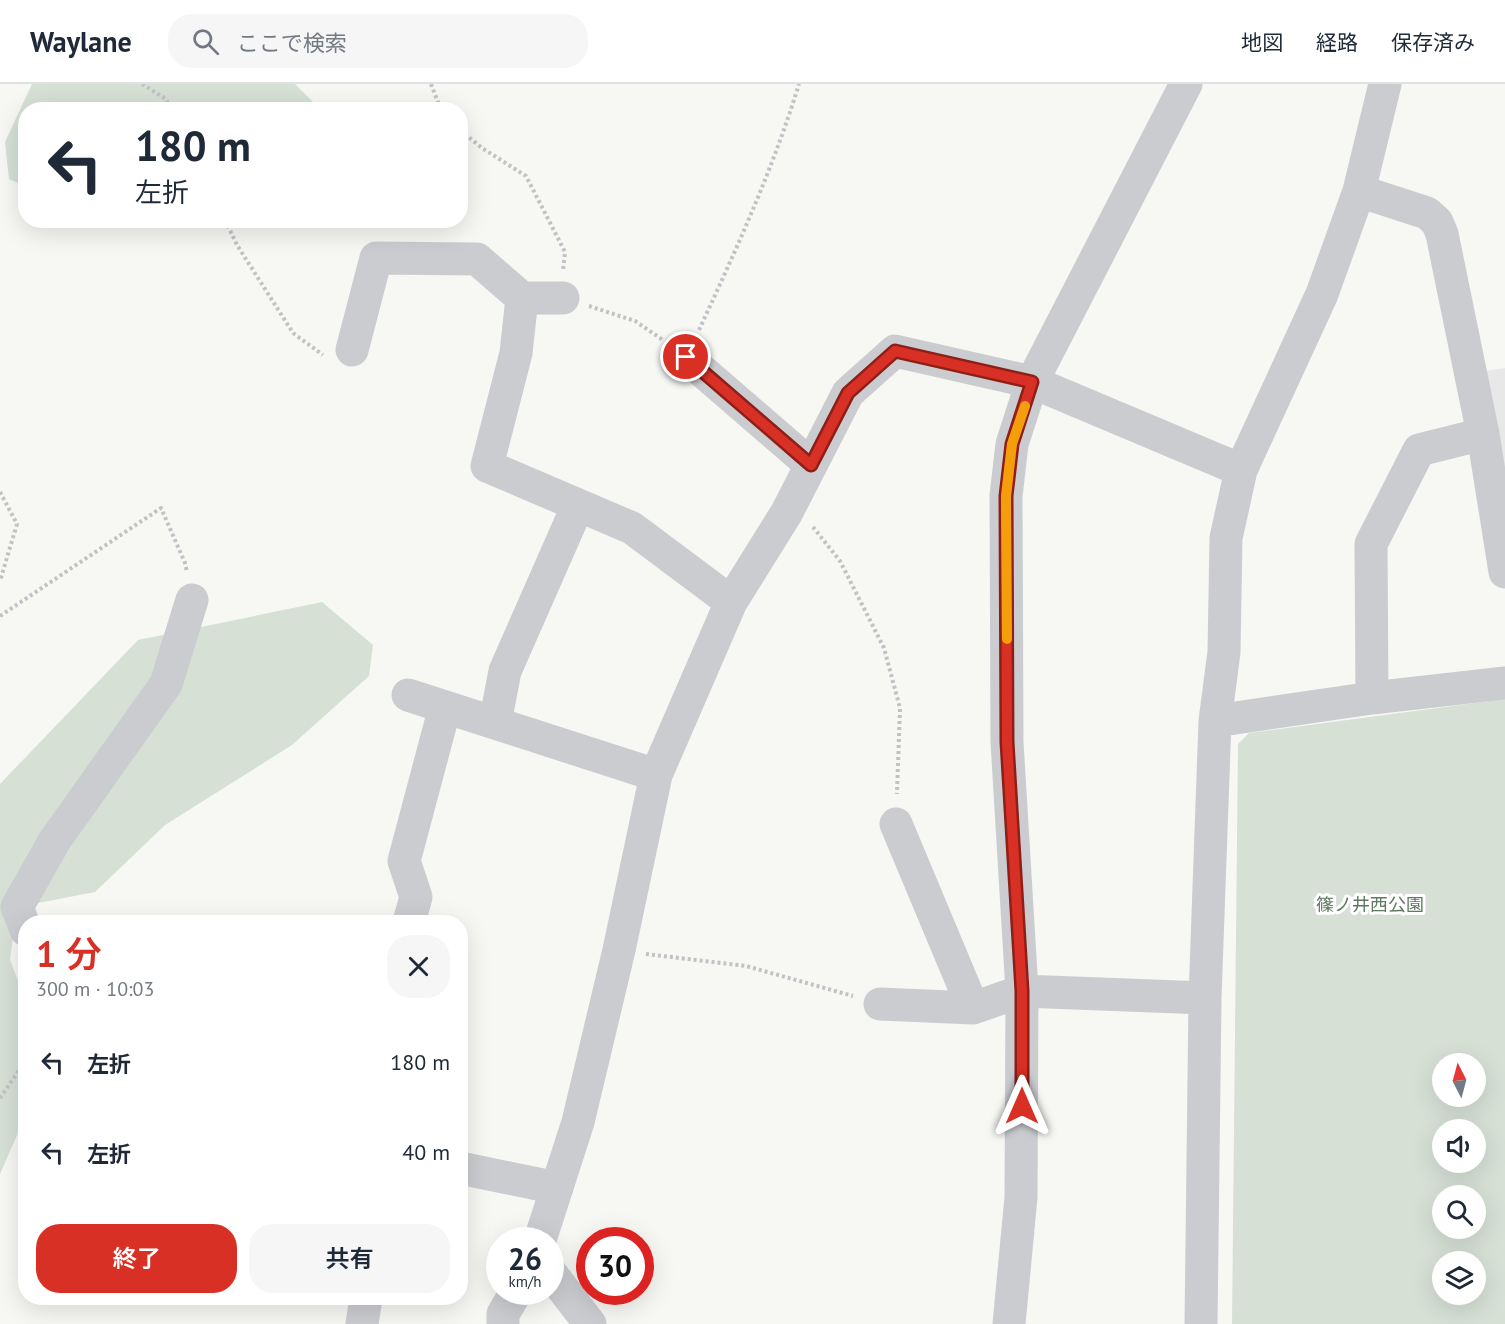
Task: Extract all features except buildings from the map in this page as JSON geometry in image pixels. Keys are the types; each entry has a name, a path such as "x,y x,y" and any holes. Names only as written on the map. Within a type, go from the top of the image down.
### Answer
{"street":[{"path":"1010,1324 1021,1197 1022,991 1007,742 1006,496 1012,444 1032,382 1186,84"},
{"path":"1201,1324 1205,998 1215,721 1224,652 1226,538 1241,470 1322,294 1359,191 1385,84"},
{"path":"1359,191 1427,213 1437,222 1442,234 1483,434 1505,572"},
{"path":"352,350 376,258 477,259 522,298 563,298"},
{"path":"522,298 516,353 487,466 632,528 731,602"},
{"path":"544,1227 578,1122 619,950 656,775 731,602 793,500 848,393 895,351 1032,382 1241,470"},
{"path":"686,357 811,465"},
{"path":"1372,698 1371,544 1419,450 1483,434"},
{"path":"495,723 505,671 578,505"},
{"path":"20,915 17,907 55,840 166,684 192,600"},
{"path":"1215,721 1372,698 1505,683"},
{"path":"408,695 656,775"},
{"path":"411,915 416,897 404,861 445,707"},
{"path":"896,824 973,1008"},
{"path":"880,1004 973,1008 1022,991 1205,998"},
{"path":"468,1170 557,1188"},
{"path":"564,1290 590,1324"},
{"path":"362,1324 365,1305"},
{"path":"503,1324 503,1314 508,1305"}],"path":[{"path":"142,84 167,102"},
{"path":"431,84 438,102"},
{"path":"468,137 526,176 565,252 561,295 563,298 635,321 686,357 748,223 782,137 799,84"},
{"path":"229,228 237,245 293,333 336,364 352,350"},
{"path":"0,492 17,524 0,581"},
{"path":"793,500 840,561 884,648 900,708 896,824"},
{"path":"0,616 161,508 185,563 192,600"},
{"path":"619,950 746,966 880,1004"},
{"path":"0,1098 18,1072"}],"shaded area":[{"path":"1505,368 1505,519 1477,372"}],"green space":[{"path":"32,84 295,84 313,102 24,102"},
{"path":"18,114 18,183 9,179 5,142"},
{"path":"322,602 373,645 369,676 292,745 165,825 95,892 17,907 10,960 18,981 18,1133 0,1174 0,784 138,640"},
{"name":"篠ノ井西公園","path":"1505,699 1505,1324 1232,1324 1238,744 1249,733"}],"slow traffic":[{"path":"1007,639 1006,496 1012,444 1025,406"}],"route":[{"path":"686,357 811,465 848,393 895,351 1032,382 1012,444 1006,496 1007,742 1022,991 1022,1106"}]}
